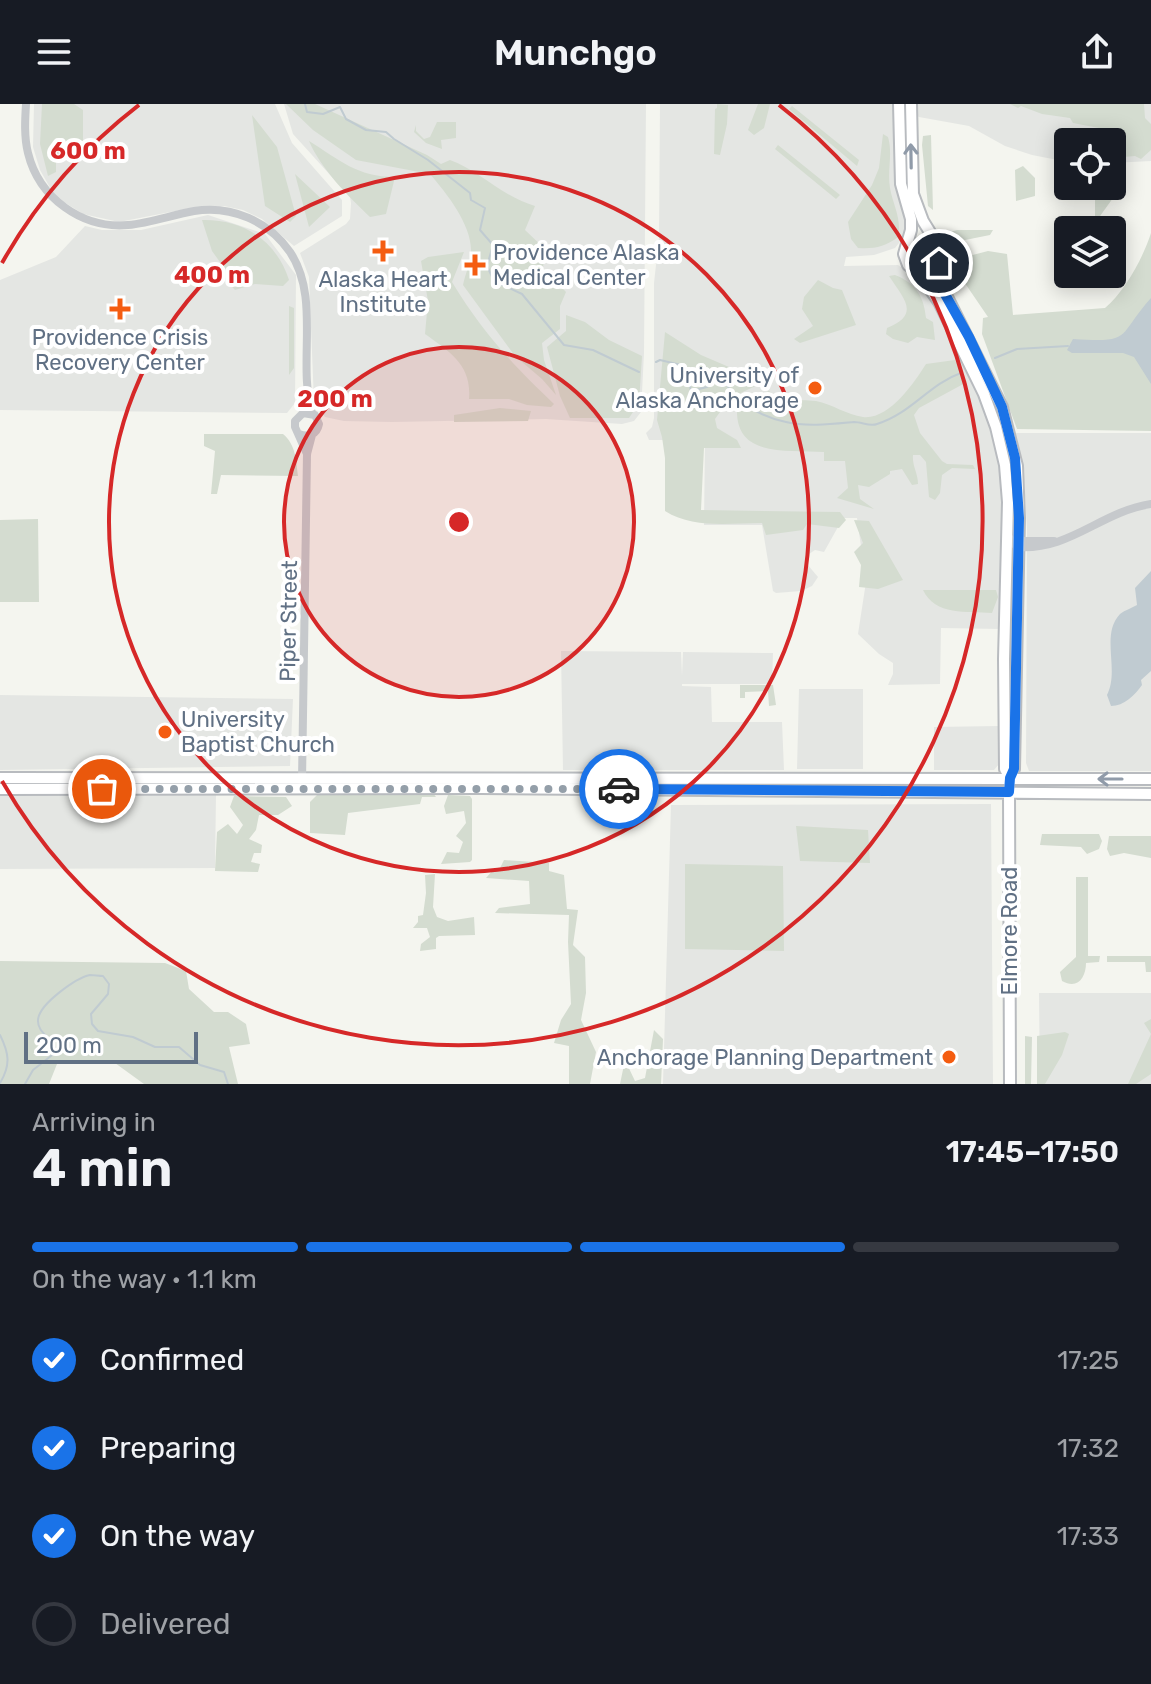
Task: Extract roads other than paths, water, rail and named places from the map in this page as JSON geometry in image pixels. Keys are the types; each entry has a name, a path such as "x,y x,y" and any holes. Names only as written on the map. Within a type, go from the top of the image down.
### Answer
{"main road":[{"path":"899,104 899,172 911,219 909,241 904,248 905,260 918,272 929,271 939,263 941,250 923,221 913,194 911,104"},
{"path":"909,241 923,235 935,239"},
{"name":"Elmore Road","path":"939,263 941,287 989,379 1008,424 1018,478 1014,769 1009,792 1010,1084"},
{"name":"Elmore Road","path":"918,272 939,302 994,420 1007,477 1005,769 1010,778"},
{"path":"0,778 1151,794"},
{"path":"0,789 1151,779"}],"street":[{"name":"Piper Street","path":"26,104 25,136 32,167 44,187 65,209 82,218 110,225 129,225 201,210 224,211 259,222 284,244 297,263 303,287 306,394 319,424 312,435 307,454 302,784"},
{"name":"Piper Street","path":"306,394 294,424 307,454"},
{"path":"300,414 312,413"},
{"path":"299,434 312,435"},
{"path":"1007,535 1019,544 1046,547 1117,513 1151,504"}],"waterway":[{"path":"305,104 307,112 323,114 340,107 346,119 366,130 386,132 470,193 471,200 485,208 480,230 493,245 487,266 494,281 522,294 564,345 593,350 639,372"},
{"path":"995,358 1017,349 1068,346"},
{"path":"656,362 660,360 681,365 688,376 691,391 707,387 716,376 725,377 732,393 748,407 768,417 811,425 877,424 900,413 939,384 961,373"},
{"path":"25,1084 33,1070 56,1052 53,1043 38,1025 40,1014 59,993 90,975 103,976 109,984 108,994 91,1014 92,1024 98,1031 133,1037 155,1047 179,1047 200,1065 224,1072 228,1084"},
{"path":"0,1035 8,1059 0,1083"}],"place":[{"name":"Alaska Heart Institute","path":"383,251"},
{"name":"Providence Alaska Medical Center","path":"475,265"},
{"name":"Providence Crisis Recovery Center","path":"120,309"},
{"name":"University of Alaska Anchorage","path":"815,388"},
{"name":"University Baptist Church","path":"165,732"},
{"name":"Anchorage Planning Department","path":"949,1057"}]}
